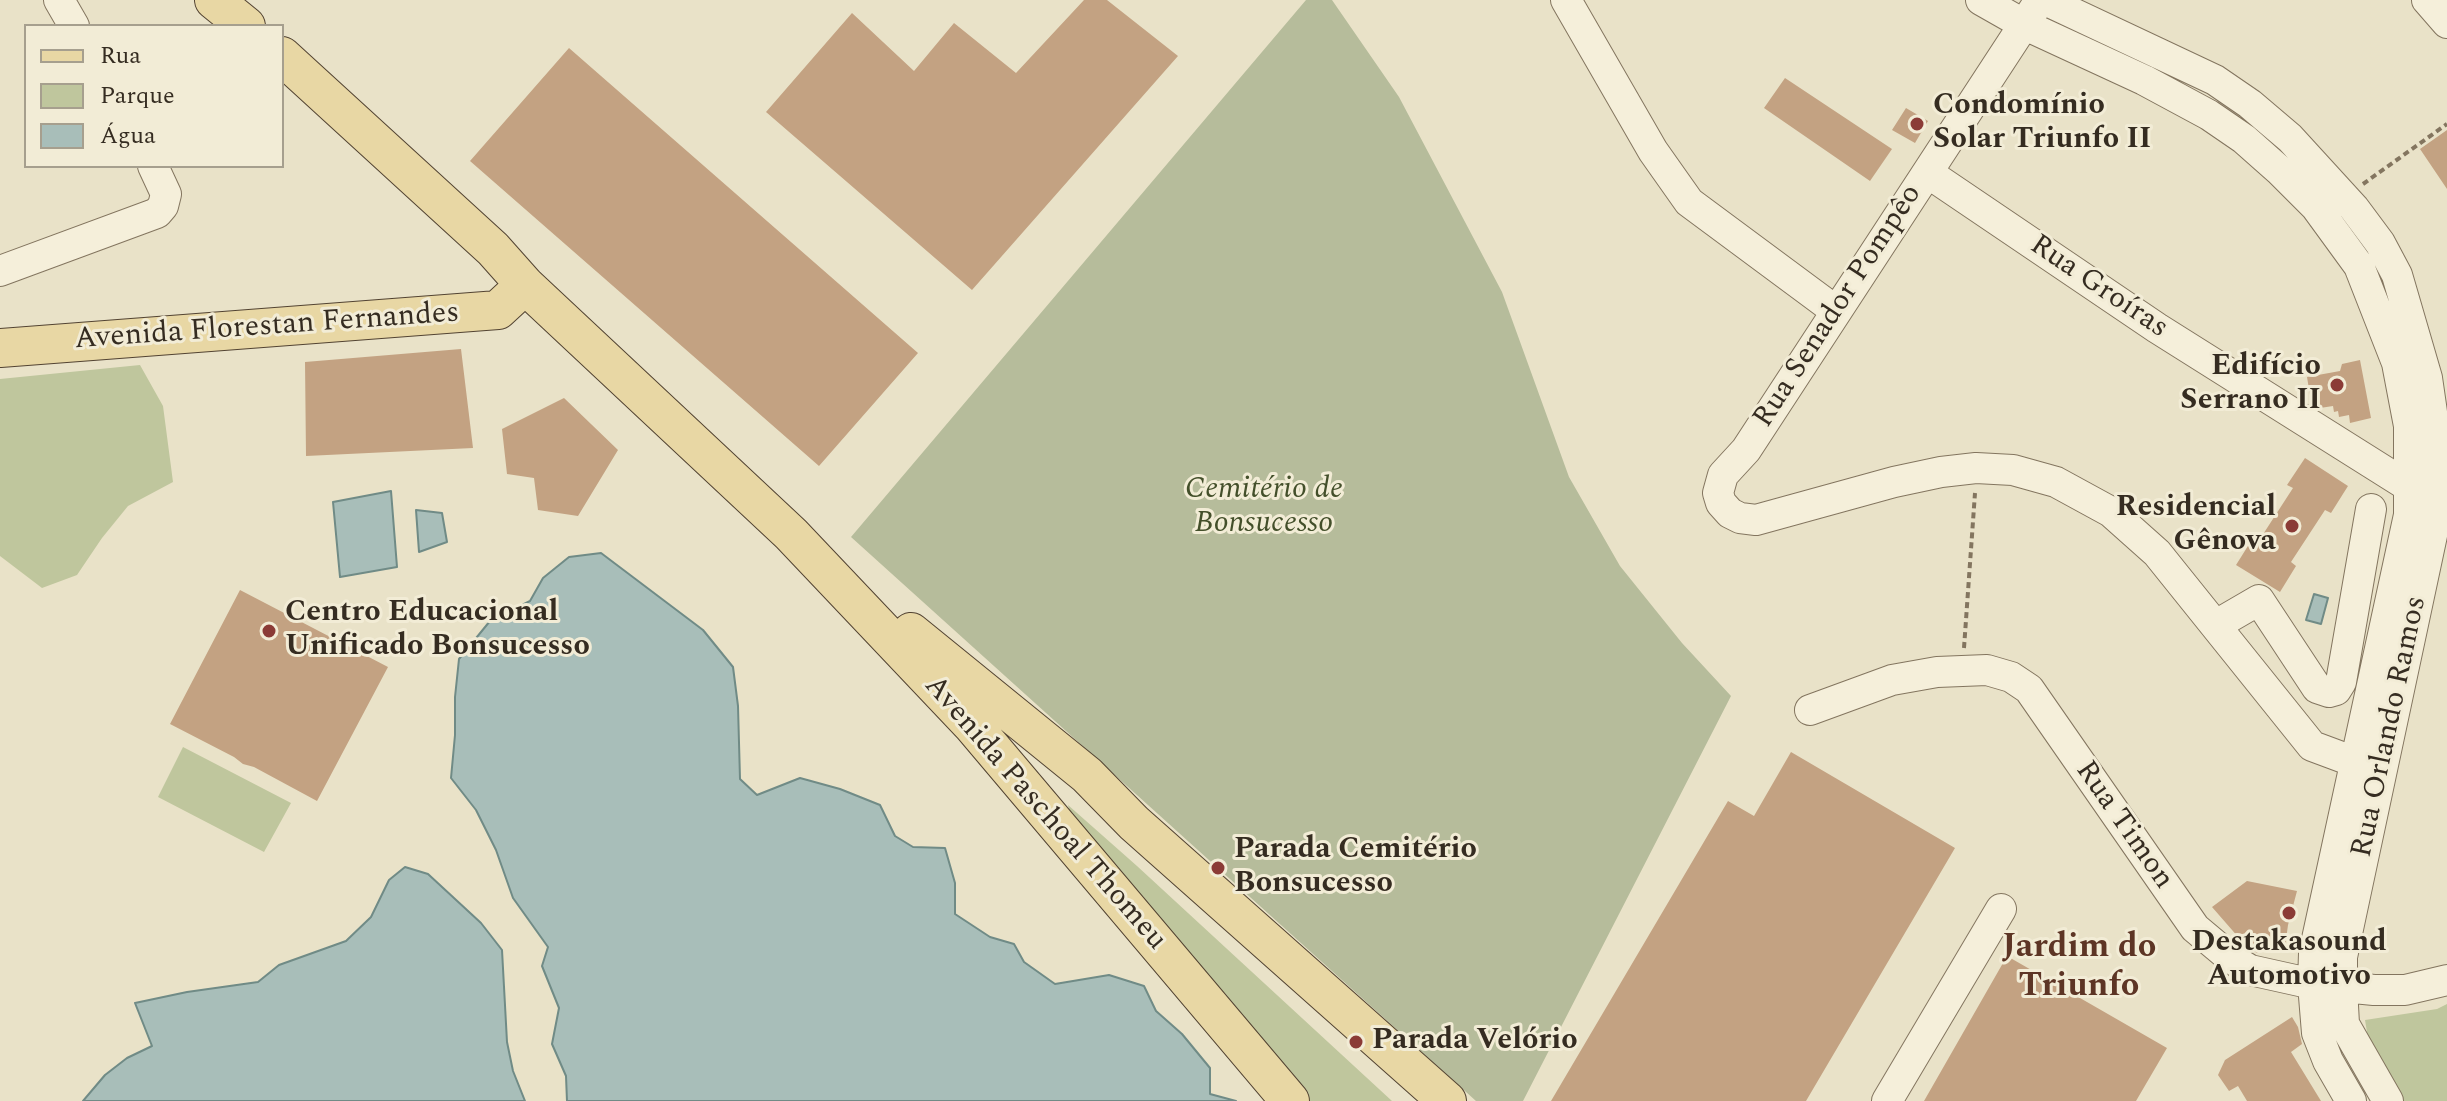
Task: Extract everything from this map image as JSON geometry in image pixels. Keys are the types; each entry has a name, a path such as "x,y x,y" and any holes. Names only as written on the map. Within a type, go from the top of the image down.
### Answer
{"main road":[{"path":"207,0 225,24"},
{"path":"214,0 244,24"},
{"name":"Avenida Paschoal Thomeu","path":"284,58 493,249 525,285 791,534 973,726 1290,1101"},
{"name":"Avenida Paschoal Thomeu","path":"284,90 479,266 525,285"},
{"name":"Avenida Florestan Fernandes","path":"0,348 498,310 525,285"},
{"name":"Avenida Paschoal Thomeu","path":"791,534 1087,775 1134,823"},
{"path":"927,677 982,714 1105,810 1134,823 1447,1101"}],"street":[{"path":"59,0 73,24"},
{"path":"1566,0 1653,151 1689,202 1836,311"},
{"path":"1981,0 2037,8"},
{"name":"Rua Senador Pompêo","path":"1976,468 1894,482 1756,520 1730,513 1721,503 1718,493 1723,475 1746,450 2037,8"},
{"name":"Rua Orlando Ramos","path":"2037,8 2232,90 2290,138 2345,197 2380,243 2397,275 2427,378 2434,426 2422,488 2409,515 2315,948 2344,1024 2388,1101"},
{"name":"Rua Orlando Ramos","path":"2037,8 2144,80 2209,115 2244,139 2279,170 2316,207 2359,266 2397,363 2422,488 2435,521 2437,563 2342,957 2327,985 2317,1033 2328,1061 2351,1101"},
{"path":"0,271 157,213 163,206 166,194 154,168"},
{"name":"Rua Groíras","path":"1928,173 2157,328 2422,488"},
{"path":"1976,468 2013,470 2056,482 2111,512 2157,553 2312,746 2355,762"},
{"path":"2216,625 2259,600 2317,688 2329,692 2336,690 2341,682 2371,509"},
{"name":"Rua Timon","path":"1810,710 1892,680 1962,670 1987,670 2011,677 2029,689 2195,928 2232,959 2250,970 2327,985 2405,990 2447,980"},
{"path":"1887,1101 2001,909"}],"path":[{"path":"2345,197 2447,124"},
{"path":"1962,670 1976,468"}],"green space":[{"name":"Cemitério de Bonsucesso","path":"1306,0 1332,0 1399,97 1502,292 1569,477 1620,566 1682,643 1731,696 1523,1101 1476,1101 851,537"},
{"path":"140,365 163,406 173,482 128,506 77,575 42,588 0,556 0,379"},
{"path":"183,747 291,803 264,852 158,797"},
{"path":"1068,805 1392,1101 1309,1101 1074,833"},
{"path":"2447,1004 2447,1101 2403,1101 2368,1038 2365,1020 2437,1009"}],"water":[{"path":"391,491 397,567 340,577 333,502"},
{"path":"416,510 442,513 447,542 419,552"},
{"path":"601,553 703,630 733,667 738,706 740,779 757,795 800,778 880,805 895,836 913,847 945,848 955,883 955,914 990,937 1014,944 1024,962 1055,984 1109,975 1144,986 1156,1011 1182,1034 1210,1068 1210,1094 1236,1101 567,1101 566,1076 552,1044 559,1008 542,966 548,947 513,898 496,850 476,810 451,778 455,697 459,659 490,621 530,601 543,578 569,557"},
{"path":"2314,594 2328,598 2321,624 2306,620"},
{"path":"405,867 428,874 481,923 502,950 507,1042 513,1071 525,1101 83,1101 105,1075 127,1058 152,1046 135,1003 258,982 279,965 346,941 371,917 389,880"}],"building":[{"path":"1084,0 1107,0 1178,56 972,290 766,112 852,13 914,71 954,23 1016,73"},
{"path":"569,48 918,353 819,466 470,161"},
{"path":"1785,78 1892,149 1870,181 1764,108"},
{"name":"Condomínio Solar Triunfo II","path":"1906,108 1928,121 1915,143 1892,130"},
{"path":"2447,130 2447,189 2420,149"},
{"path":"461,349 473,448 306,456 305,362"},
{"name":"Edifício Serrano II","path":"2360,360 2371,418 2350,423 2349,415 2339,417 2333,406 2320,408 2318,394 2310,395 2307,377 2340,371 2342,364"},
{"path":"564,398 618,450 578,516 538,510 534,478 507,474 502,429"},
{"name":"Residencial Gênova","path":"2305,458 2348,486 2331,513 2325,510 2291,562 2296,566 2280,592 2236,565 2253,538 2258,542 2293,488 2287,485"},
{"path":"240,590 388,667 317,801 170,724"},
{"path":"1791,752 1955,848 1806,1101 1551,1101 1728,801 1754,816"},
{"path":"2247,881 2297,891 2285,947 2280,952 2257,953 2246,946 2212,907"},
{"path":"2007,956 2167,1048 2136,1101 1924,1101"},
{"path":"2292,1017 2302,1044 2291,1052 2321,1101 2247,1101 2238,1086 2229,1091 2218,1075 2225,1060"}],"place":[{"name":"Condomínio Solar Triunfo II","path":"1917,124"},
{"name":"Edifício Serrano II","path":"2337,385"},
{"name":"Residencial Gênova","path":"2292,526"},
{"name":"Centro Educacional Unificado Bonsucesso","path":"269,631"},
{"name":"Parada Cemitério Bonsucesso","path":"1218,868"},
{"name":"Destakasound Automotivo","path":"2289,913"},
{"name":"Parada Velório","path":"1356,1042"}],"district":[{"name":"Jardim do Triunfo","path":"2079,968"}]}
